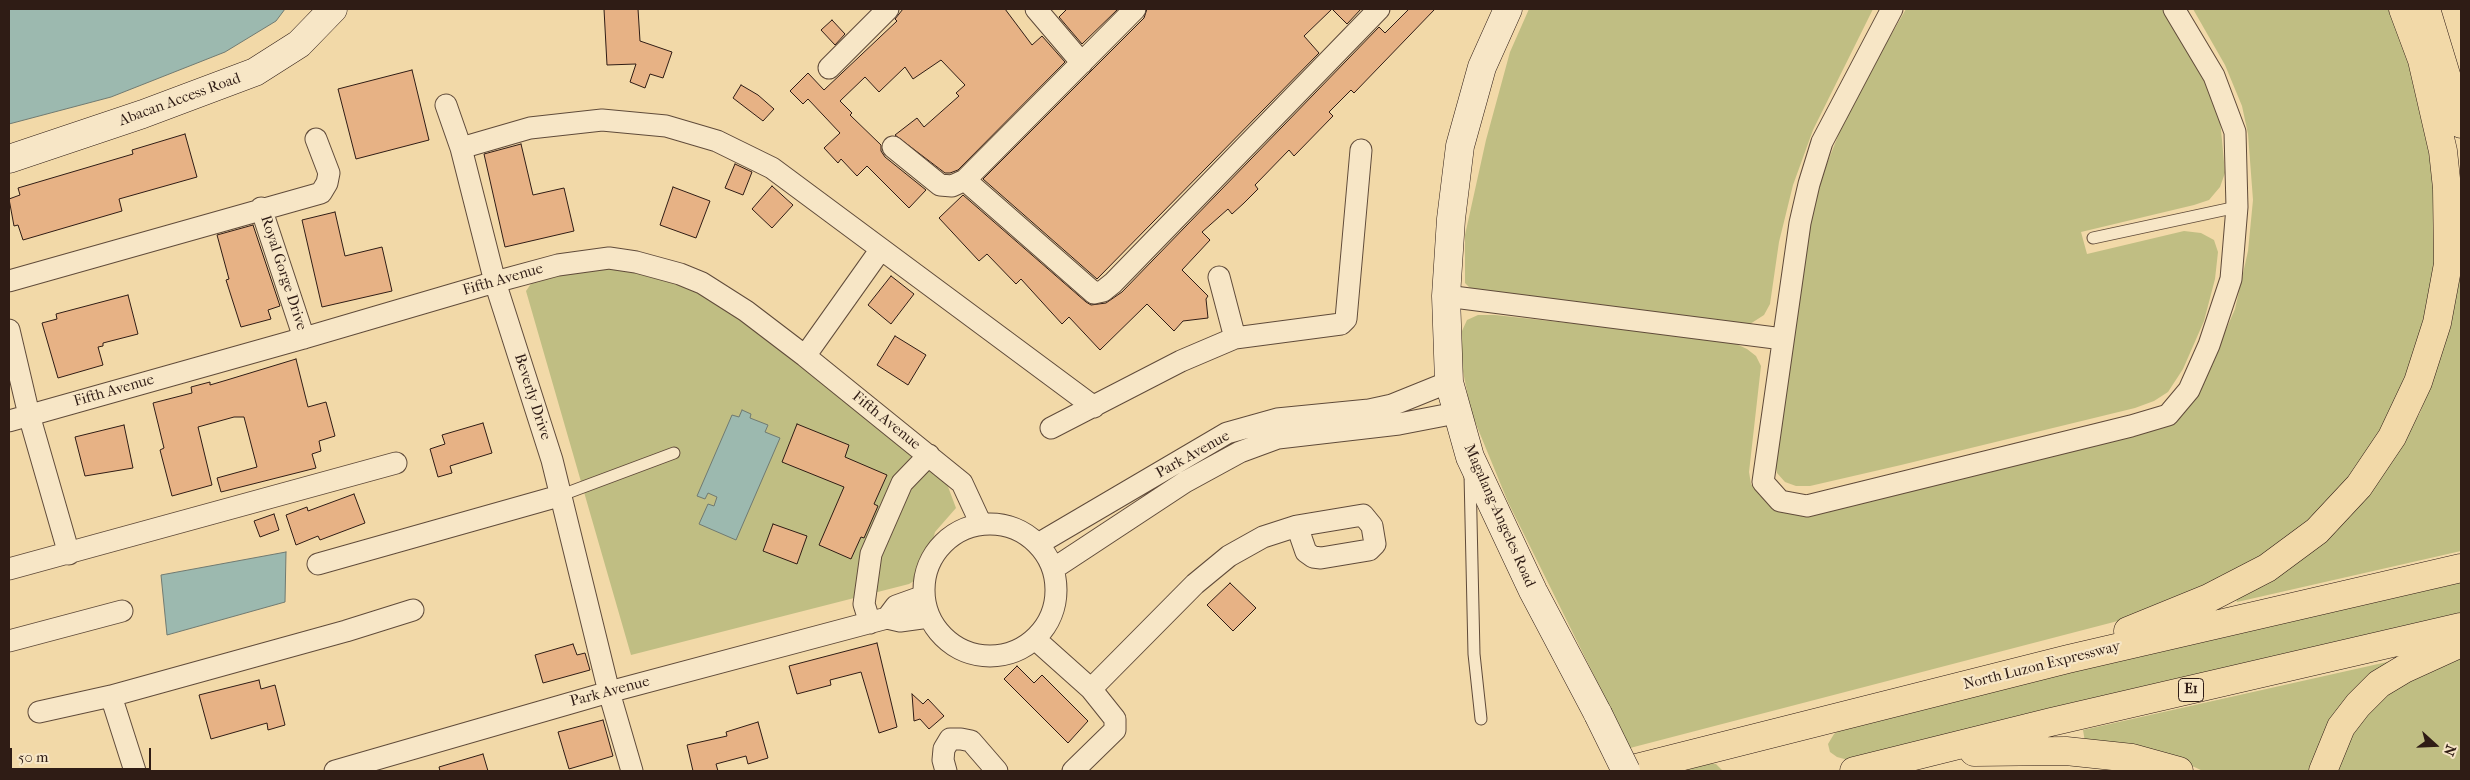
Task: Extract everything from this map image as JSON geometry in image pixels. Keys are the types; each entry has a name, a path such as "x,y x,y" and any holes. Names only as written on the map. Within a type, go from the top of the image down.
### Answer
{"highway":[{"path":"2403,9 2443,113 2461,182"},
{"path":"2426,9 2461,124"},
{"path":"2068,658 2209,598 2268,568 2317,531 2359,486 2392,437 2418,382 2437,323 2448,264 2447,188 2443,152 2422,60"},
{"name":"North Luzon Expressway","path":"1625,771 2068,658 2461,568"},
{"name":"E1","path":"1854,771 2461,627"},
{"path":"2323,771 2341,727 2358,705 2379,684 2412,665 2461,643"},
{"path":"1920,754 2066,751 2132,758 2179,771"}],"main road":[{"name":"Abacan Access Road","path":"9,159 134,117 255,72 299,44 333,9"},
{"name":"Magalang-Angeles Road","path":"1508,9 1482,67 1460,146 1451,219 1446,296 1449,382 1456,413 1470,457 1532,591 1598,714 1625,771"}],"street":[{"path":"829,68 888,9"},
{"path":"1036,9 1082,63"},
{"path":"894,147 940,185 952,186 965,180 1135,9"},
{"path":"965,180 1094,293 1103,291 1114,283 1380,9"},
{"path":"1892,9 1822,142 1808,184 1800,223 1763,482 1780,501 1807,506 2131,426 2168,415 2189,390 2209,345 2231,279 2237,207 2235,132 2214,76 2174,9"},
{"name":"Beverly Drive","path":"446,105 461,148 495,282 552,460 609,692 632,771"},
{"path":"461,148 530,128 602,120 666,126 717,141 772,168 1094,407"},
{"path":"9,281 261,208 321,193 327,183 329,173 316,139"},
{"path":"1050,428 1180,361 1235,338 1341,324 1346,319 1361,150"},
{"name":"Royal Gorge Drive","path":"261,208 304,338"},
{"path":"805,356 881,249"},
{"name":"Fifth Avenue","path":"9,421 558,264 609,258 636,262 702,283 746,311 805,356 929,456 946,472 972,527"},
{"path":"1219,277 1235,338"},
{"path":"1446,296 1783,340"},
{"path":"9,330 29,415 69,554"},
{"name":"Park Avenue","path":"1038,544 1227,433 1278,419 1369,410 1392,405 1449,382"},
{"name":"Park Avenue","path":"1053,569 1160,499 1240,452 1278,438 1398,424 1456,413"},
{"path":"1227,433 1240,452"},
{"path":"878,620 864,604 871,554 902,483 929,456"},
{"path":"9,569 396,463"},
{"path":"1147,480 1160,499"},
{"path":"318,564 560,496"},
{"path":"999,524 1020,531 1038,544 1053,569 1056,588 1054,607 1047,624 1035,639 1019,650 1000,656 981,657 962,651 945,640 929,617 923,586 928,565 940,547 956,533 972,527 999,524"},
{"path":"1091,689 1195,584 1229,556 1263,538 1297,526"},
{"name":"Park Avenue","path":"878,620 896,606 924,596"},
{"path":"39,712 111,696 346,632 414,610"},
{"path":"9,641 122,611"},
{"name":"Park Avenue","path":"335,771 609,692 878,620 900,621 929,617"},
{"path":"1035,639 1091,689 1115,719 1116,730 1073,771"},
{"path":"111,696 135,771"},
{"path":"946,771 944,749 950,739 961,739 971,741 997,771"}],"lane":[{"path":"2093,238 2237,207"},
{"path":"560,496 674,453"},
{"path":"1470,457 1470,552 1474,654 1481,719"}],"shaded area":[{"path":"1529,9 1873,9 1813,130 1793,185 1779,242 1770,304 1764,315 1750,324 1736,328 1470,288 1465,283 1465,235 1486,140 1510,52"},
{"path":"1906,9 2164,9 2219,108 2225,173 2220,187 2209,200 2194,205 2081,232 2087,254 2184,231 2201,233 2214,240 2218,252 2215,279 2204,321 2183,369 2168,392 2154,401 2135,408 1901,465 1810,486 1796,486 1785,482 1777,473 1774,459 1797,286 1818,186 1850,106"},
{"path":"2193,9 2394,9 2442,178 2443,262 2388,435 2284,550 2160,610 1630,748 1508,502 1471,412 1462,366 1462,331 1467,320 1478,315 1495,315 1706,338 1734,343 1747,349 1756,356 1761,366 1749,472 1751,484 1762,496 1778,506 2131,436 2201,387 2235,309 2248,251 2253,200 2248,134 2242,106 2225,65"},
{"path":"2459,236 2461,236 2461,551 2237,602 2234,594 2377,481 2420,413 2444,344 2458,288"},
{"path":"622,265 712,293 944,476 956,508 935,532 924,575 909,584 631,655 526,291 535,278"},
{"path":"2461,578 2461,614 1848,760 1837,757 1830,752 1828,744 1834,734 1843,728 1936,703"},
{"path":"2461,654 2461,771 2333,771 2338,754 2371,702"},
{"path":"2396,660 2318,771 2203,771 2190,765 2085,742 2083,730"},
{"path":"1701,762 1716,764 1723,771 1666,771"}],"water":[{"path":"9,9 285,9 276,21 225,52 111,97 9,124"},
{"path":"742,410 751,414 750,418 768,425 765,432 780,438 736,540 699,524 708,504 714,506 717,497 708,493 705,499 697,496 732,415 739,417"},
{"path":"286,552 285,602 167,635 161,575"}],"building":[{"path":"604,9 638,9 640,41 672,52 663,78 650,74 645,88 630,82 636,64 607,65"},
{"path":"903,9 1005,9 1032,45 1042,36 1065,62 958,170 950,173 945,173 895,135 917,118 924,127 959,96 956,93 965,85 941,60 913,79 905,67 879,92 865,77 840,101 852,113 850,115 881,145 881,151 885,157 926,190 909,208 867,166 857,176 841,159 838,163 824,148 840,133 808,99 803,104 790,91 808,73 824,90 897,21 895,19"},
{"path":"1067,9 1118,9 1082,44 1059,17"},
{"path":"1147,9 1332,9 1304,36 1319,53 1097,279 983,179 1144,18"},
{"path":"1332,9 1361,9 1347,24"},
{"path":"1409,9 1435,9 1354,93 1351,90 1329,112 1333,116 1294,156 1289,150 1255,185 1258,189 1244,203 1232,214 1228,209 1202,232 1210,240 1182,270 1208,296 1206,299 1208,318 1183,321 1174,331 1147,304 1100,350 1069,317 1062,324 1021,279 1016,284 987,254 979,261 939,218 963,195 1086,302 1091,305 1106,303 1122,292 1379,27 1385,33"},
{"path":"832,20 845,34 835,45 821,30"},
{"path":"412,70 429,140 356,159 338,89"},
{"path":"741,85 758,95 774,109 763,121 733,98"},
{"path":"185,134 197,177 119,199 122,211 23,240 18,225 14,226 9,199 20,195 18,188 133,154 132,150"},
{"path":"521,144 533,195 564,188 574,231 505,247 484,154"},
{"path":"735,164 752,172 743,195 725,188"},
{"path":"772,186 793,205 772,228 752,209"},
{"path":"673,187 710,201 696,238 660,225"},
{"path":"335,212 345,256 382,247 392,291 322,307 302,220"},
{"path":"253,225 280,306 268,310 271,319 241,327 226,280 229,279 217,235"},
{"path":"891,276 914,294 891,324 868,305"},
{"path":"128,295 138,334 103,343 103,346 98,347 103,365 58,378 42,323 57,319 56,314"},
{"path":"895,336 926,355 908,385 877,365"},
{"path":"296,359 308,407 326,402 335,436 319,441 321,451 312,454 316,468 221,492 217,478 257,467 244,417 234,417 198,427 212,485 172,496 160,450 164,448 153,403 192,393 191,387 210,382 210,385"},
{"path":"483,423 492,453 450,466 452,473 438,477 430,449 445,444 442,435"},
{"path":"797,424 849,445 845,457 887,475 874,504 878,506 864,538 861,537 851,559 819,545 844,487 782,462"},
{"path":"124,425 133,468 85,476 75,437"},
{"path":"354,494 365,523 320,540 318,536 296,545 286,515 307,507 308,511"},
{"path":"274,514 279,530 260,537 254,521"},
{"path":"773,524 807,536 797,564 763,551"},
{"path":"1230,583 1256,608 1233,631 1207,605"},
{"path":"877,643 897,727 879,733 861,672 830,680 831,685 797,694 789,666"},
{"path":"573,644 577,655 585,653 590,670 543,683 535,655"},
{"path":"1017,666 1034,683 1042,675 1088,721 1068,743 1004,679"},
{"path":"259,680 261,689 275,685 285,725 268,730 267,723 211,739 199,695"},
{"path":"912,694 923,704 928,699 944,716 929,729 920,719 914,721"},
{"path":"603,720 613,756 569,769 558,732"},
{"path":"758,722 768,758 748,764 746,756 716,764 718,771 693,771 687,745 727,736 726,732"},
{"path":"483,754 488,771 440,771 439,767"}]}
